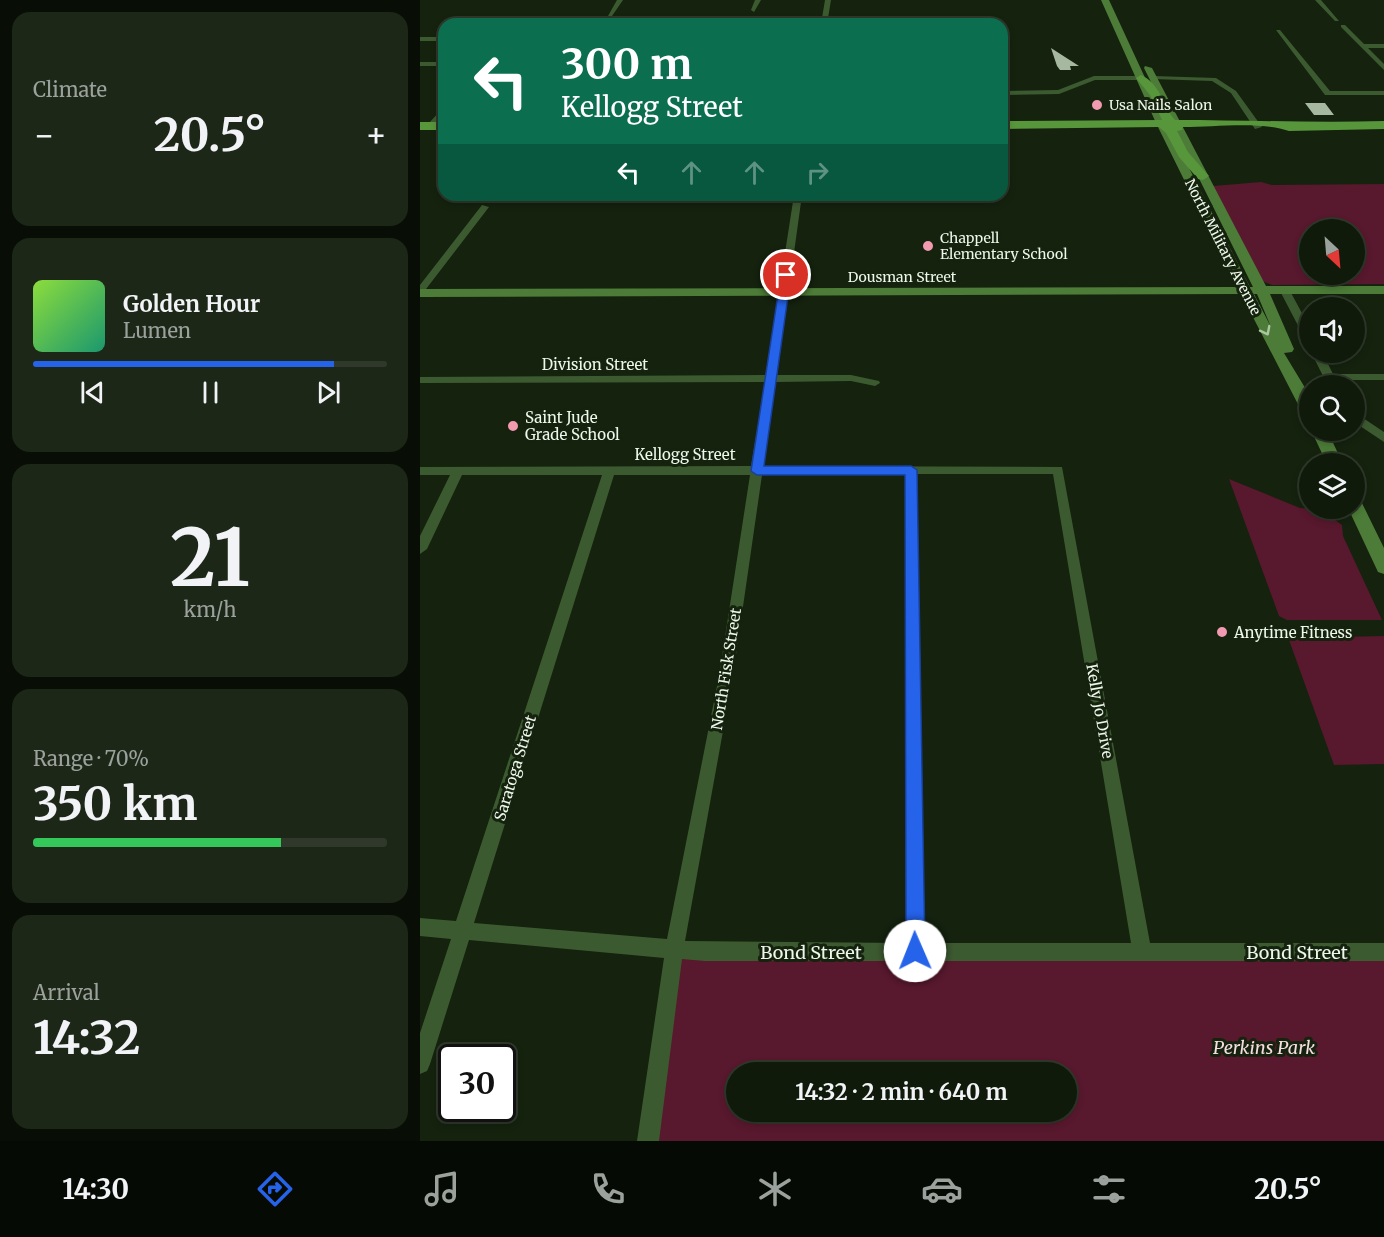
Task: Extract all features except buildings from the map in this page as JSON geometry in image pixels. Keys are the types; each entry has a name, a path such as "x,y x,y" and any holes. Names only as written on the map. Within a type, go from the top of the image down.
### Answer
{"main road":[{"path":"1105,0 1141,78 1155,94 1183,154 1203,176"},
{"name":"North Military Avenue","path":"1112,0 1154,78 1169,125 1245,291 1299,390"},
{"path":"1008,126 1088,125 1105,128 1169,125 1384,125"},
{"name":"North Military Avenue","path":"1203,176 1262,291 1288,350 1289,370"},
{"name":"Dousman Street","path":"420,292 1384,290"},
{"path":"1362,519 1384,567"}],"street":[{"path":"610,15 620,0"},
{"path":"754,10 758,0"},
{"path":"825,18 828,0"},
{"path":"1318,0 1337,20"},
{"path":"1343,26 1384,68"},
{"path":"1278,31 1328,93 1384,93"},
{"path":"420,39 438,39"},
{"path":"1363,46 1384,46"},
{"path":"420,64 438,64"},
{"path":"1008,93 1056,92 1071,89 1094,78 1141,78"},
{"path":"1154,78 1214,78 1234,92 1257,125"},
{"name":"North Fisk Street","path":"648,1141 674,951 726,676 797,201"},
{"path":"420,292 485,207"},
{"path":"1286,291 1299,317"},
{"path":"1365,378 1384,377"},
{"name":"Division Street","path":"420,380 851,378 875,383"},
{"path":"1365,424 1384,438"},
{"path":"911,470 915,951"},
{"name":"Kellogg Street","path":"420,471 1058,470"},
{"name":"Kelly Jo Drive","path":"1058,470 1142,952"},
{"path":"420,549 458,471"},
{"name":"Saratoga Street","path":"420,1064 464,932 609,471"},
{"name":"Bond Street","path":"420,927 674,951 1384,952"}],"green space":[{"path":"1261,182 1272,185 1384,184 1384,284 1365,284 1365,219 1299,219 1299,285 1272,285 1262,281 1213,186"},
{"path":"1229,479 1299,508 1299,519 1333,519 1342,525 1343,536 1382,620 1287,620 1279,616"},
{"path":"1384,636 1384,764 1334,765 1289,640 1292,638"},
{"name":"Perkins Park","path":"674,951 1384,952 1384,1141 648,1141"}],"place":[{"name":"Usa Nails Salon","path":"1097,105"},
{"name":"Chappell Elementary School","path":"928,246"},
{"name":"Saint Jude Grade School","path":"513,426"},
{"name":"Anytime Fitness","path":"1222,632"}],"route":[{"path":"786,275 757,471 911,470 915,951"}]}
